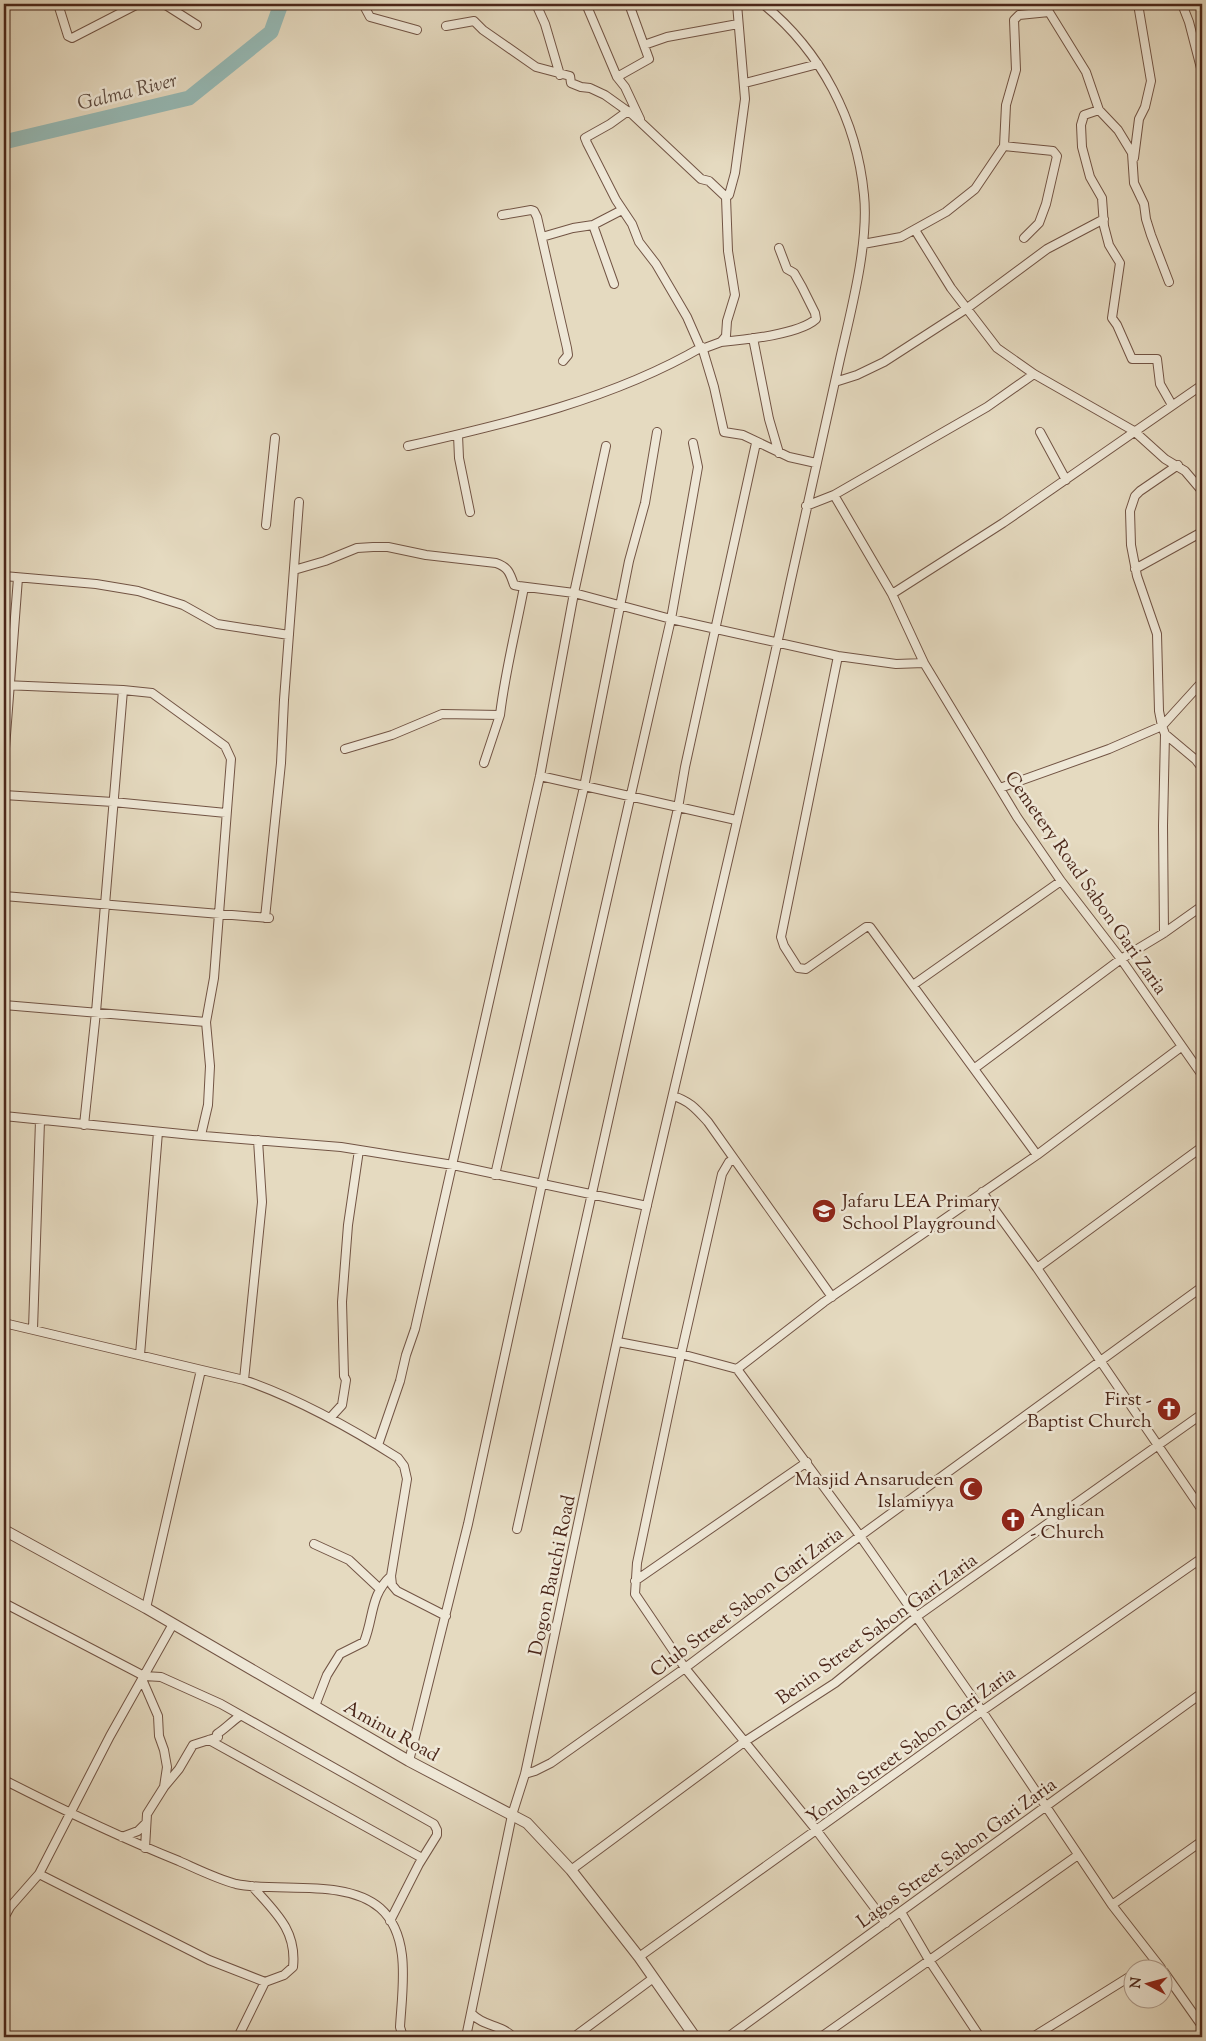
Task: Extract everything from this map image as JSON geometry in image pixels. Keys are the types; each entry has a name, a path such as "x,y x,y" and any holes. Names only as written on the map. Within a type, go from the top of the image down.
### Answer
{"street":[{"path":"58,4 68,36 72,38 138,4"},
{"path":"164,4 197,25"},
{"path":"363,4 370,16 417,30"},
{"path":"536,4 545,24 560,75"},
{"path":"586,4 618,77 625,87 641,121"},
{"path":"618,77 649,59 629,4"},
{"path":"721,342 726,336 727,321 735,295 728,250 726,197 729,195 735,173 745,99 737,4"},
{"name":"Dogon Bauchi Road","path":"466,2037 512,1815 525,1774 647,1206 674,1096 777,644 806,506 835,382 863,244 864,196 855,146 846,116 832,87 801,39 763,4"},
{"path":"1138,4 1151,81 1139,119 1134,160 1134,183 1144,204 1151,235 1169,282"},
{"path":"1182,4 1189,22 1202,72"},
{"path":"863,244 900,237 915,230 946,212 975,189 1004,146 1006,105 1016,70 1014,20 1019,15 1049,12 1086,72 1099,110 1118,130 1134,160"},
{"path":"446,26 474,22 482,30 536,67 560,75 570,76 571,83 590,88 605,95 641,121 701,179 709,181 726,197"},
{"path":"644,45 668,38 738,24"},
{"path":"745,83 818,64"},
{"path":"1099,110 1084,115 1081,133 1082,147 1090,177 1102,198 1109,245 1120,263 1112,318 1118,325 1132,359 1157,359 1160,384 1172,405"},
{"path":"628,111 585,138 595,163 632,224 639,242 656,264 687,317 701,349 714,387 724,432 742,435 789,457 816,463"},
{"path":"1004,146 1046,149 1053,151 1057,156 1046,204 1038,223 1024,238"},
{"path":"542,237 573,228 593,225 622,210"},
{"path":"502,215 534,211 542,237 567,348 568,355 563,361"},
{"path":"835,382 857,375 884,362 966,309 1047,249 1104,219"},
{"path":"593,225 614,284"},
{"path":"915,230 935,266 997,348 1034,374 1134,431 1165,459 1178,465 1202,491"},
{"path":"408,446 546,413 644,376 701,349 721,342 753,338 801,327 816,319 815,312 802,287 794,273 787,268 779,248"},
{"path":"753,338 768,419 779,453"},
{"path":"806,506 834,495 987,407 1034,374"},
{"path":"892,594 1003,523 1202,385"},
{"path":"495,1175 584,787 629,561 645,503 657,432"},
{"path":"1040,432 1066,480"},
{"path":"458,435 459,458 470,512"},
{"path":"266,525 276,438"},
{"path":"409,1761 446,1616 671,619 698,467 693,443"},
{"path":"517,1529 678,808 685,767 756,443"},
{"path":"378,1445 402,1375 406,1355 415,1329 453,1165 540,776 574,593 606,446"},
{"path":"1164,933 1163,826 1165,734 1159,711 1157,634 1136,569 1131,545 1130,511 1132,502 1140,491 1178,465"},
{"name":"Cemetery Road Sabon Gari Zaria","path":"834,495 892,594 924,663 1016,817 1061,881 1121,959 1202,1074"},
{"path":"4,896 267,918 299,502"},
{"path":"1136,569 1202,532"},
{"path":"294,570 326,561 357,548 388,547 426,555 496,563 504,566 509,571 514,585 574,593 671,619 777,644 887,664 924,663"},
{"path":"4,576 96,584 138,591 183,605 217,624 289,635"},
{"path":"4,762 6,685 18,578"},
{"path":"484,764 500,715 504,680 511,655 524,587"},
{"path":"838,656 781,937 782,943 798,968 806,969 866,927 870,927 1037,1155"},
{"path":"1000,788 1108,749 1162,726 1202,682"},
{"path":"6,685 152,693 228,749 231,759 214,978 206,1022 210,1066 208,1105 201,1136"},
{"path":"84,1125 96,1012 123,690"},
{"path":"345,748 392,734 442,714 500,715"},
{"path":"1165,734 1196,760 1202,768"},
{"path":"540,776 736,820"},
{"path":"4,795 226,812"},
{"path":"913,985 1061,881"},
{"path":"975,1068 1121,959 1164,933 1202,906"},
{"path":"4,1004 206,1022"},
{"path":"737,1369 832,1297 1037,1155 1181,1046"},
{"path":"674,1096 692,1104 708,1122 832,1297"},
{"path":"4,1116 40,1121 358,1150 453,1165 647,1206"},
{"path":"32,1329 40,1121"},
{"path":"140,1355 158,1132"},
{"path":"244,1380 262,1202 258,1140"},
{"path":"1037,1268 1202,1147"},
{"path":"331,1417 342,1405 346,1380 344,1376 342,1302 348,1224 358,1150"},
{"path":"734,1160 729,1162 722,1174 681,1354 637,1563 635,1594 685,1668 817,1831 886,1923"},
{"path":"982,1192 1037,1268 1202,1510"},
{"name":"Club Street Sabon Gari Zaria","path":"525,1774 536,1771 551,1763 685,1668 860,1536 1202,1287"},
{"path":"4,1323 244,1380 273,1390 331,1417 398,1458 404,1466 407,1479 391,1576 392,1585 397,1591 446,1616"},
{"path":"618,1342 681,1354 737,1369 860,1536 982,1711 1112,1905 1153,1958"},
{"path":"146,1608 201,1370"},
{"name":"Benin Street Sabon Gari Zaria","path":"571,1870 744,1742 835,1683 916,1617 1202,1414"},
{"path":"635,1581 807,1462"},
{"name":"Aminu Road","path":"4,1530 146,1608 409,1761 528,1823 571,1870 639,1957 652,1979 695,2037"},
{"path":"314,1544 349,1560 380,1589"},
{"name":"Yoruba Street Sabon Gari Zaria","path":"639,1957 982,1711 1202,1558"},
{"path":"314,1706 327,1675 340,1654 364,1642 369,1630 372,1610 380,1589 391,1576"},
{"path":"4,1603 143,1677 162,1677 220,1704 434,1824 437,1830 436,1835 390,1921"},
{"path":"4,1918 10,1907 39,1874 173,1624"},
{"path":"143,1677 158,1716 159,1736 164,1750 166,1767 164,1787"},
{"name":"Lagos Street Sabon Gari Zaria","path":"728,2037 1202,1693"},
{"path":"214,1740 217,1734 227,1728 230,1722 240,1716"},
{"path":"145,1848 147,1814 164,1787 179,1769 190,1748 198,1742 214,1740 422,1858"},
{"path":"4,1780 70,1814 145,1848 234,1884 332,1890 359,1897 378,1907 390,1921 399,1941 403,1962 400,2027 403,2037"},
{"path":"122,1837 138,1831 146,1823"},
{"path":"1112,1905 1202,1841"},
{"path":"821,2037 1078,1855"},
{"path":"39,1874 209,1960 265,1982 284,1975 293,1967 293,1948 286,1926 252,1886"},
{"path":"901,1912 929,1960 980,2037"},
{"path":"574,2037 652,1979"},
{"path":"1033,2037 1124,1980"},
{"path":"238,2037 265,1982"},
{"path":"1174,1986 1202,2026"},
{"path":"1194,2013 1202,2007"},
{"path":"472,2014 478,2020 490,2026 498,2026 506,2030 512,2037"}],"waterway":[{"name":"Galma River","path":"4,142 189,98 271,32 281,4"}],"place":[{"name":"Jafaru LEA Primary School Playground","path":"824,1211"},
{"name":"First - Baptist Church","path":"1169,1409"},
{"name":"Masjid Ansarudeen Islamiyya","path":"971,1489"},
{"name":"Anglican - Church","path":"1013,1520"}]}
